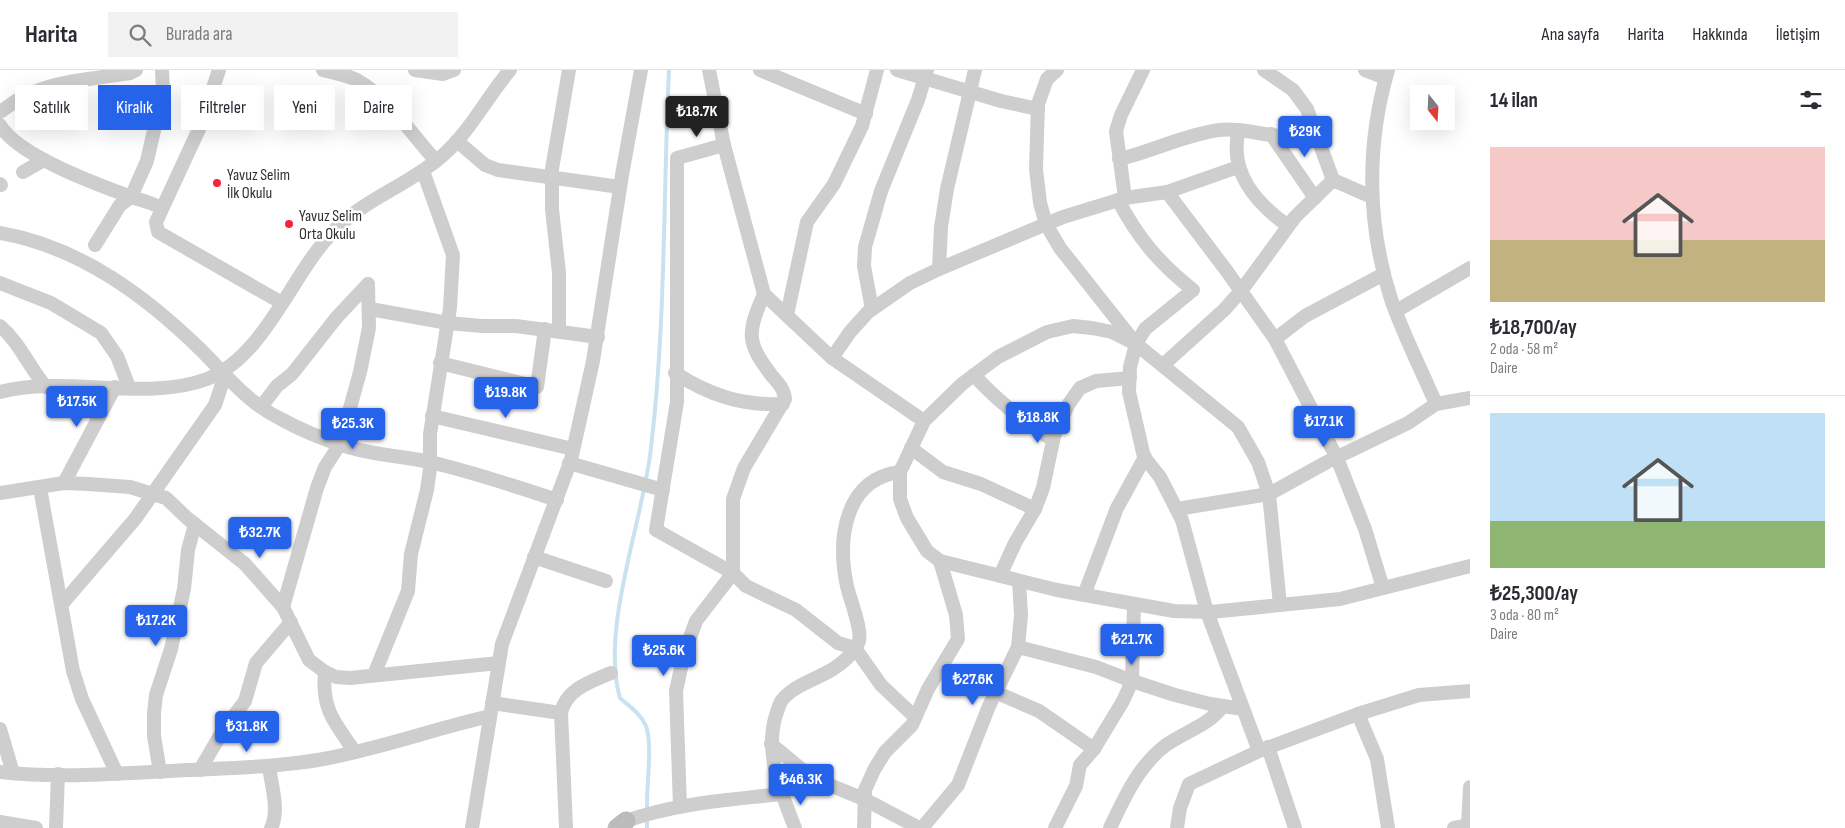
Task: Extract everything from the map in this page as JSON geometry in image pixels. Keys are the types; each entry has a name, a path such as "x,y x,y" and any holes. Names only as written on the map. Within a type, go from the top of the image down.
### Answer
{"street":[{"path":"0,112 25,96 44,88 72,81 130,73 136,70"},
{"path":"96,245 120,205 131,197 147,161 163,91 162,70"},
{"path":"218,70 200,127 161,208 156,222 158,232 282,304"},
{"path":"323,70 356,80 373,93 387,105 436,161"},
{"path":"415,70 443,74 454,70"},
{"path":"0,392 46,387 122,387 189,384 207,379 221,371 260,335 331,233 349,217 436,161 457,141 510,70"},
{"path":"440,363 537,387 552,330 559,273 553,227 552,177 569,70"},
{"path":"472,828 502,644 570,463 598,337 620,187 642,70"},
{"path":"709,70 724,145 764,294 832,358 924,421"},
{"path":"787,316 807,222 834,184 862,126 877,70"},
{"path":"896,70 926,74 969,91 1001,101 1038,109"},
{"path":"939,269 941,227 947,189 975,70"},
{"path":"1057,70 1044,84 1038,109 1036,169 1040,203 1046,224 1060,248 1136,344"},
{"path":"1143,70 1121,115 1116,132 1121,199 1136,232 1177,277 1193,290 1145,328 1136,344 1129,392 1145,457 1160,477 1182,520 1207,612 1242,709 1263,749 1295,828"},
{"path":"1264,70 1293,90 1306,109 1333,180 1372,197"},
{"path":"1365,70 1387,74 1370,174 1375,229 1384,274 1396,311 1436,404"},
{"path":"769,72 866,114"},
{"path":"872,309 864,266 865,247 881,191 918,100 926,74"},
{"path":"0,126 14,141 35,156 131,197 150,201 161,208"},
{"path":"1119,159 1151,152 1199,133 1222,129 1284,136 1297,134 1313,126"},
{"path":"1239,130 1236,144 1238,167 1250,191 1268,212 1288,226"},
{"path":"1271,134 1314,198"},
{"path":"457,141 485,165 498,170 620,187"},
{"path":"724,145 677,158 678,344 675,373 677,402 658,488 656,530 732,573 746,586 779,600 796,610 838,642 855,648 881,685 915,717"},
{"path":"23,172 44,160"},
{"path":"832,358 850,332 872,309 910,283 939,269 1046,224 1121,199 1167,192 1238,167"},
{"path":"374,675 408,591 412,554 427,490 432,416 448,323 453,255 423,171"},
{"path":"1163,365 1224,310 1241,291 1288,226 1333,180"},
{"path":"1167,192 1275,339 1337,458 1364,529 1383,588"},
{"path":"0,233 23,237 41,244 91,265 127,286 176,326 221,371 261,407 277,418 340,444 430,462 557,500"},
{"path":"1396,311 1470,268"},
{"path":"1275,339 1305,316 1384,274"},
{"path":"0,283 44,300 101,333 114,350 122,387 64,483"},
{"path":"261,407 277,386 292,374 336,317 368,284 369,328 360,372 340,444 325,467 317,488 283,607"},
{"path":"680,806 676,691 684,654 696,620 732,573 734,498 744,468 785,399 784,391 756,355 752,342 752,326 764,294"},
{"path":"370,309 448,323 552,330 598,337"},
{"path":"0,326 12,337 46,387"},
{"path":"1280,605 1269,494 1258,462 1238,427 1136,344 1112,332 1073,326 1047,332 998,357 974,375 924,421 900,472 900,499 908,518 927,551 940,561 1018,581 1174,611 1207,612 1280,605 1340,598 1470,566"},
{"path":"62,604 155,493 215,405 222,384 221,371"},
{"path":"675,373 700,389 721,397 762,405 783,404"},
{"path":"974,375 992,396 1011,412 1053,440"},
{"path":"1000,576 1015,543 1035,509 1043,488 1053,440 1068,405 1080,388 1096,381 1130,378"},
{"path":"1177,509 1269,494 1337,458 1408,424 1436,404 1470,398"},
{"path":"432,416 573,448"},
{"path":"911,448 943,472 981,484 1035,509"},
{"path":"1084,595 1117,508 1145,457"},
{"path":"570,463 658,488"},
{"path":"795,828 782,794 771,744 774,722 781,701 793,690 838,665 855,648 859,641 858,627 847,585 843,553 847,521 858,493 872,480 900,472"},
{"path":"0,493 64,483 130,487 155,493 166,498 245,564 283,607 309,660 325,672 336,677 350,678 499,663"},
{"path":"40,488 73,672 82,699 117,774"},
{"path":"160,772 154,736 156,695 171,648 195,524"},
{"path":"534,557 606,581"},
{"path":"864,828 865,790 874,770 885,752 912,725 928,689 958,639 956,615 940,561"},
{"path":"771,744 812,778 864,799 920,828 958,785 995,692 1018,646 1021,615 1018,581"},
{"path":"1055,828 1076,786 1080,765 1094,749 1123,701 1132,681 1134,604"},
{"path":"200,770 222,732 245,701 256,663 291,622"},
{"path":"1018,646 1096,667 1132,681 1223,706 1242,709"},
{"path":"325,672 323,687 330,717 355,752"},
{"path":"566,828 562,704 575,689 611,673"},
{"path":"1177,828 1180,808 1189,784 1263,749 1419,694 1470,691"},
{"path":"995,692 1039,711 1094,749"},
{"path":"1110,828 1121,804 1147,763 1166,745 1214,718 1223,706"},
{"path":"0,729 6,772 117,774 269,766 318,760 355,752 492,710 561,713"},
{"path":"1358,714 1377,759 1388,828"},
{"path":"269,766 274,804 274,823 271,828"},
{"path":"56,828 58,774"},
{"path":"1454,828 1469,825 1470,787"},
{"path":"622,825 656,810 782,794"},
{"path":"0,822 36,828"}],"waterway":[{"path":"647,811 648,734 641,718 620,698 615,670 615,640 625,574 647,477 656,401 662,306 669,70"},
{"path":"647,818 647,828"}],"place":[{"name":"Yavuz Selim İlk Okulu","path":"217,183"},
{"name":"Yavuz Selim Orta Okulu","path":"289,224"}]}
